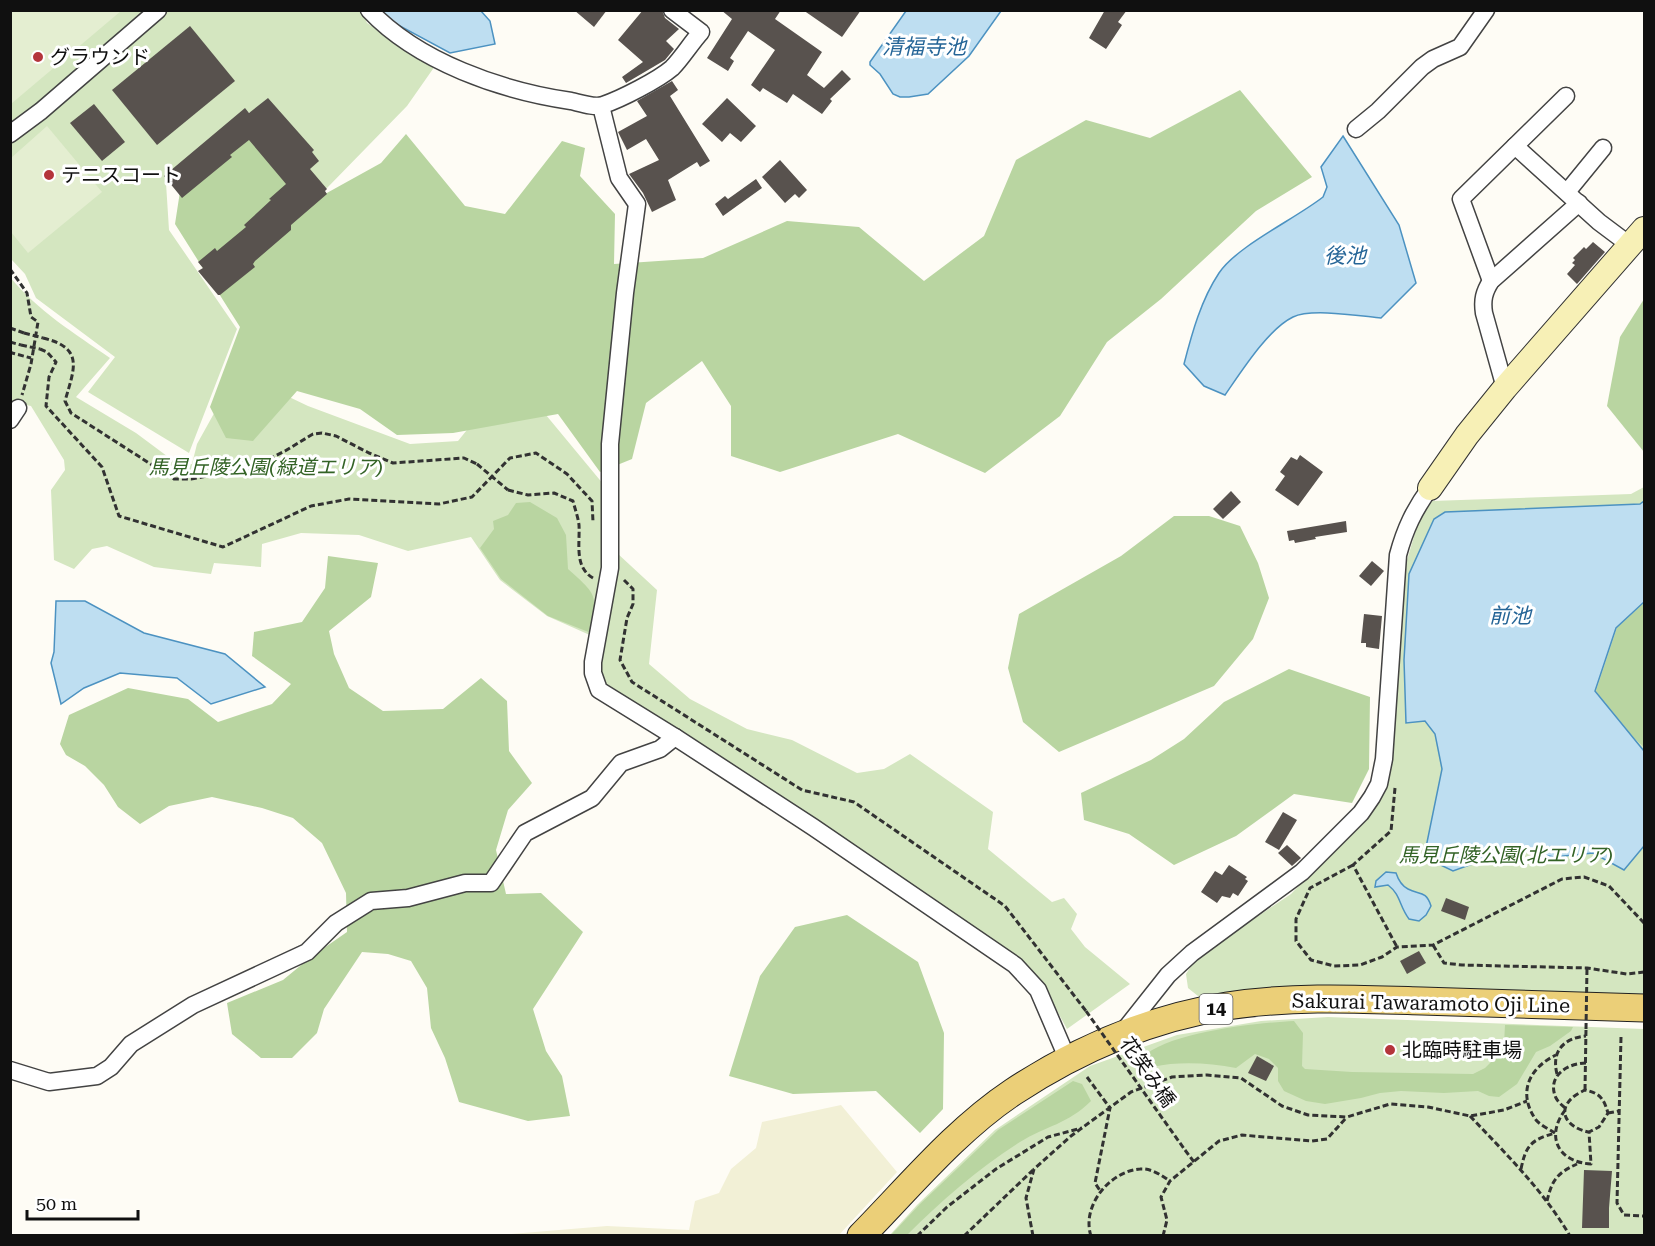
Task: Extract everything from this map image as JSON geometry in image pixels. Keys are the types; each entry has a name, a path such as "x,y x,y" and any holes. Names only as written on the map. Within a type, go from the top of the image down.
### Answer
{"main road":[{"name":"Sakurai Tawaramoto Oji Line","path":"861,1236 967,1128 1012,1093 1077,1068 1119,1036 1180,1017 1226,1006 1312,998 1644,1008"}],"street":[{"path":"10,134 41,111 158,10"},
{"path":"358,10 372,14 385,27 422,52 485,81 534,96 601,106 648,83 672,67 701,32 672,10"},
{"path":"1356,129 1378,111 1422,67 1433,59 1460,47 1486,10"},
{"path":"1491,281 1461,200 1566,96"},
{"path":"601,106 619,178 637,204 625,293 610,444 609,576 593,662 593,673 599,690 675,737 885,875 1015,965 1038,990 1077,1068"},
{"path":"1515,146 1612,233 1638,238"},
{"path":"1505,388 1482,302 1485,291 1491,281 1573,198 1603,148"},
{"path":"1119,1036 1168,975 1192,953 1302,872 1360,813 1372,797 1379,784 1384,759 1398,555 1404,531 1415,509 1467,435 1505,388 1638,238"},
{"path":"10,1070 49,1082 97,1076 111,1066 131,1044 193,1005 307,952 336,923 371,901 408,898 465,883 491,883 525,833 592,798 621,763 660,749 675,737"}],"path":[{"path":"10,269 27,293 31,317 38,322 32,358 14,414"},
{"path":"10,328 53,340 66,347 72,354 73,372 64,401 71,413 174,479 191,479 251,468 285,452 313,434 322,433 336,436 393,463 464,458 477,464 508,490 528,495 554,493 573,501 579,522 578,554 586,574 601,583 609,576"},
{"path":"10,342 47,352 56,362 49,377 46,406 102,467 119,516 164,531 223,547 311,506 349,499 439,504 472,497 510,458 536,453 567,474 592,501 593,525"},
{"path":"10,351 32,358"},
{"name":"花笑み橋","path":"609,576 633,589 633,604 627,618 620,660 632,682 802,790 854,802 1005,906 1086,1011 1194,1162"},
{"path":"1395,780 1391,831 1353,865 1310,888 1296,919 1296,941 1311,960 1334,966 1360,965 1382,957 1397,946 1433,945 1562,879 1584,877 1609,886 1644,923"},
{"path":"1353,865 1397,946"},
{"path":"1433,945 1444,963 1587,968 1627,974 1644,972"},
{"path":"1585,1090 1587,968"},
{"path":"1586,1036 1573,1037 1562,1044 1556,1055 1557,1075 1554,1087 1556,1099 1566,1109 1568,1121 1576,1130 1589,1132 1599,1127 1608,1113 1619,1111"},
{"path":"1621,1037 1617,1203 1624,1215 1644,1216"},
{"path":"1555,1133 1537,1121 1527,1101 1527,1087 1532,1072 1543,1061 1556,1055"},
{"path":"1557,1075 1565,1067 1575,1063 1586,1064"},
{"path":"1077,1068 1110,1108"},
{"path":"964,1236 1034,1169 1083,1128 1131,1092 1172,1077 1207,1075 1241,1078 1282,1106 1308,1115 1347,1117 1390,1104 1428,1107 1470,1116 1504,1110 1527,1101"},
{"path":"1589,1132 1590,1164 1572,1161 1560,1150 1555,1133 1557,1120 1571,1098 1585,1090 1596,1092 1604,1101 1608,1113"},
{"path":"1101,1192 1095,1183 1110,1108"},
{"path":"1470,1116 1521,1169 1547,1201 1570,1236"},
{"path":"1162,1236 1167,1220 1161,1197 1170,1181 1220,1142 1242,1135 1312,1141 1327,1139 1347,1117"},
{"path":"917,1236 947,1207 996,1169 1048,1137 1083,1128"},
{"path":"1521,1169 1525,1151 1537,1138 1555,1133"},
{"path":"1547,1201 1551,1184 1563,1171 1578,1163"},
{"path":"1091,1236 1088,1221 1092,1206 1109,1182 1126,1172 1142,1168 1157,1172 1170,1181"},
{"path":"1033,1236 1026,1198 1034,1169"}],"shaded area":[{"path":"841,1105 897,1172 839,1235 499,1235 607,1226 689,1230 695,1201 719,1193 731,1169 756,1148 762,1122"}],"green space":[{"name":"グラウンド","path":"11,10 121,10 121,11 11,104"},
{"path":"11,11 362,11 367,23 435,66 407,106 327,188 309,183 264,118 243,110 166,183 169,230 237,329 189,453 88,392 115,357 36,298 25,274 11,259"},
{"path":"1240,90 1312,177 1256,211 1161,299 1107,342 1060,416 985,473 898,434 780,472 731,456 731,406 702,361 646,403 632,459 600,472 558,414 453,433 397,435 360,409 297,391 253,441 226,438 210,407 240,327 175,224 181,185 244,122 316,199 381,163 406,134 465,206 505,214 562,141 585,148 580,176 615,214 614,264 703,258 787,221 859,227 924,281 984,236 1016,160 1086,120 1150,138"},
{"name":"テニスコート","path":"47,126 102,192 28,253 11,232 11,158"},
{"name":"馬見丘陵公園(緑道エリア)","path":"10,277 44,311 110,358 76,397 136,433 179,465 192,464 197,444 237,372 308,406 410,444 458,441 512,374 604,485 604,541 657,590 649,664 690,699 747,729 792,740 857,773 884,769 910,754 993,812 988,849 1052,902 1064,898 1077,914 1071,929 1085,947 1130,984 1067,1029 1044,987 614,697 597,674 601,640 547,616 500,580 471,537 408,551 359,535 301,533 262,544 261,567 214,563 211,574 154,567 107,546 92,549 74,569 54,560 51,490 65,470 64,460 31,406 11,402"},
{"path":"1644,299 1644,452 1607,406 1620,337"},
{"name":"馬見丘陵公園(北エリア)","path":"1644,487 1644,998 1203,1000 1188,988 1186,974 1197,957 1291,894 1377,805 1388,782 1402,577 1418,523 1432,501 1631,494"},
{"path":"530,502 557,518 566,535 568,569 593,596 591,633 548,616 501,579 480,548 494,529 493,521 508,515 516,503"},
{"path":"1174,516 1209,516 1240,526 1258,563 1269,598 1253,639 1214,686 1059,752 1023,722 1008,668 1019,614 1121,556"},
{"path":"328,556 378,563 371,597 329,631 334,654 349,688 383,711 443,709 481,678 507,701 509,751 532,783 508,810 496,850 506,894 541,893 583,932 533,1009 546,1051 562,1076 570,1116 528,1121 459,1102 445,1058 431,1028 427,988 411,961 388,954 362,952 324,1009 317,1033 292,1058 261,1058 232,1034 227,1003 283,980 347,932 346,893 322,843 293,818 262,808 212,797 169,806 140,824 118,807 104,785 85,766 66,755 60,744 69,715 128,688 188,699 218,722 272,704 291,684 252,656 254,632 302,622 325,588"},
{"path":"1644,603 1644,747 1596,691 1617,628"},
{"path":"1289,669 1370,697 1369,769 1352,803 1294,794 1236,836 1174,865 1129,834 1084,820 1081,793 1151,760 1184,739 1224,702"},
{"path":"847,915 918,962 944,1033 943,1109 920,1133 876,1091 793,1094 729,1076 760,976 795,927"},
{"path":"1328,1017 1644,1029 1644,1235 889,1236 917,1205 995,1130 1090,1066 1177,1035 1261,1021"},
{"path":"1294,1021 1303,1033 1302,1066 1305,1069 1352,1072 1473,1074 1485,1068 1497,1056 1504,1044 1505,1025 1573,1027 1571,1031 1550,1046 1536,1052 1517,1084 1499,1097 1478,1091 1444,1093 1401,1091 1325,1104 1306,1101 1284,1091 1278,1081 1278,1068 1269,1059 1255,1054 1236,1068 1194,1063 1153,1067 1142,1058 1154,1049 1191,1035 1258,1024"},
{"path":"1073,1081 1082,1084 1091,1101 1082,1109 1020,1142 990,1163 947,1197 907,1235 891,1235 920,1204 998,1130"}],"water":[{"path":"381,11 481,11 490,21 495,44 450,53 385,18"},
{"name":"清福寺池","path":"906,11 1001,11 969,56 928,94 900,97 893,94 870,62"},
{"name":"後池","path":"1343,136 1399,225 1416,283 1381,318 1323,313 1301,314 1293,317 1265,341 1225,395 1204,386 1184,364 1198,317 1213,283 1227,263 1239,253 1323,197 1327,187 1321,167"},
{"name":"前池","path":"1644,501 1644,602 1616,628 1595,691 1644,751 1644,846 1624,870 1593,853 1554,857 1524,851 1497,855 1453,871 1424,857 1442,769 1435,734 1425,721 1406,723 1404,660 1409,574 1434,519 1445,512 1640,504"},
{"path":"56,601 85,601 144,633 225,654 265,687 211,704 177,678 120,673 84,688 61,704 51,663 54,652"},
{"path":"1386,872 1396,873 1406,888 1427,897 1431,906 1419,921 1409,919 1388,885 1375,887 1376,881"}],"building":[{"path":"574,10 607,10 594,27"},
{"path":"643,10 662,10 665,18 679,29 666,41 674,49 665,60 626,83 622,77 643,62 618,40"},
{"path":"721,10 781,10 775,19 822,52 807,75 824,88 842,70 851,79 830,99 832,101 822,114 793,94 787,103 763,88 760,92 751,85 775,50 748,31 730,58 734,61 728,71 707,58 732,19"},
{"path":"803,10 861,10 842,37"},
{"path":"1105,10 1127,10 1118,22 1122,25 1106,49 1089,38"},
{"path":"190,26 235,81 157,145 112,90"},
{"path":"672,81 678,90 670,96 710,161 700,167 697,162 668,180 676,200 652,212 643,193 629,174 659,160 646,139 627,150 618,132 647,116 637,101"},
{"path":"268,98 314,150 312,152 319,161 310,169 327,189 325,191 327,194 291,225 291,230 255,261 253,264 255,267 218,295 198,271 203,268 198,262 215,248 217,251 246,227 244,225 286,184 249,140 182,198 164,176 245,108 249,113"},
{"path":"727,98 756,126 741,142 730,133 722,142 702,124"},
{"path":"94,104 125,142 102,161 70,123"},
{"path":"780,160 807,190 799,198 795,194 785,203 762,177"},
{"path":"756,179 762,188 723,216 715,204 725,196 728,199"},
{"path":"1593,242 1605,252 1577,284 1567,274 1575,265 1572,263 1575,260 1573,258"},
{"path":"1300,455 1323,472 1298,506 1275,490 1285,476 1280,472 1291,457 1297,460"},
{"path":"1231,491 1241,502 1223,519 1213,509"},
{"path":"1346,521 1347,532 1295,543 1294,540 1289,541 1287,531"},
{"path":"1372,561 1384,571 1371,586 1359,576"},
{"path":"1364,614 1382,616 1379,649 1366,647 1366,643 1361,643"},
{"path":"1283,812 1297,820 1279,850 1265,842"},
{"path":"1287,845 1301,858 1292,866 1278,853"},
{"path":"1229,865 1247,877 1245,879 1248,881 1238,896 1233,893 1230,898 1222,896 1217,903 1201,892 1215,871 1222,875"},
{"path":"1446,898 1469,907 1465,920 1441,911"},
{"path":"1419,951 1426,963 1407,974 1400,961"},
{"path":"1257,1056 1274,1066 1266,1081 1248,1073"},
{"path":"1584,1170 1612,1171 1609,1228 1582,1228"}],"place":[{"name":"グラウンド","path":"38,57"},
{"name":"テニスコート","path":"49,175"},
{"name":"北臨時駐車場","path":"1390,1050"}]}
